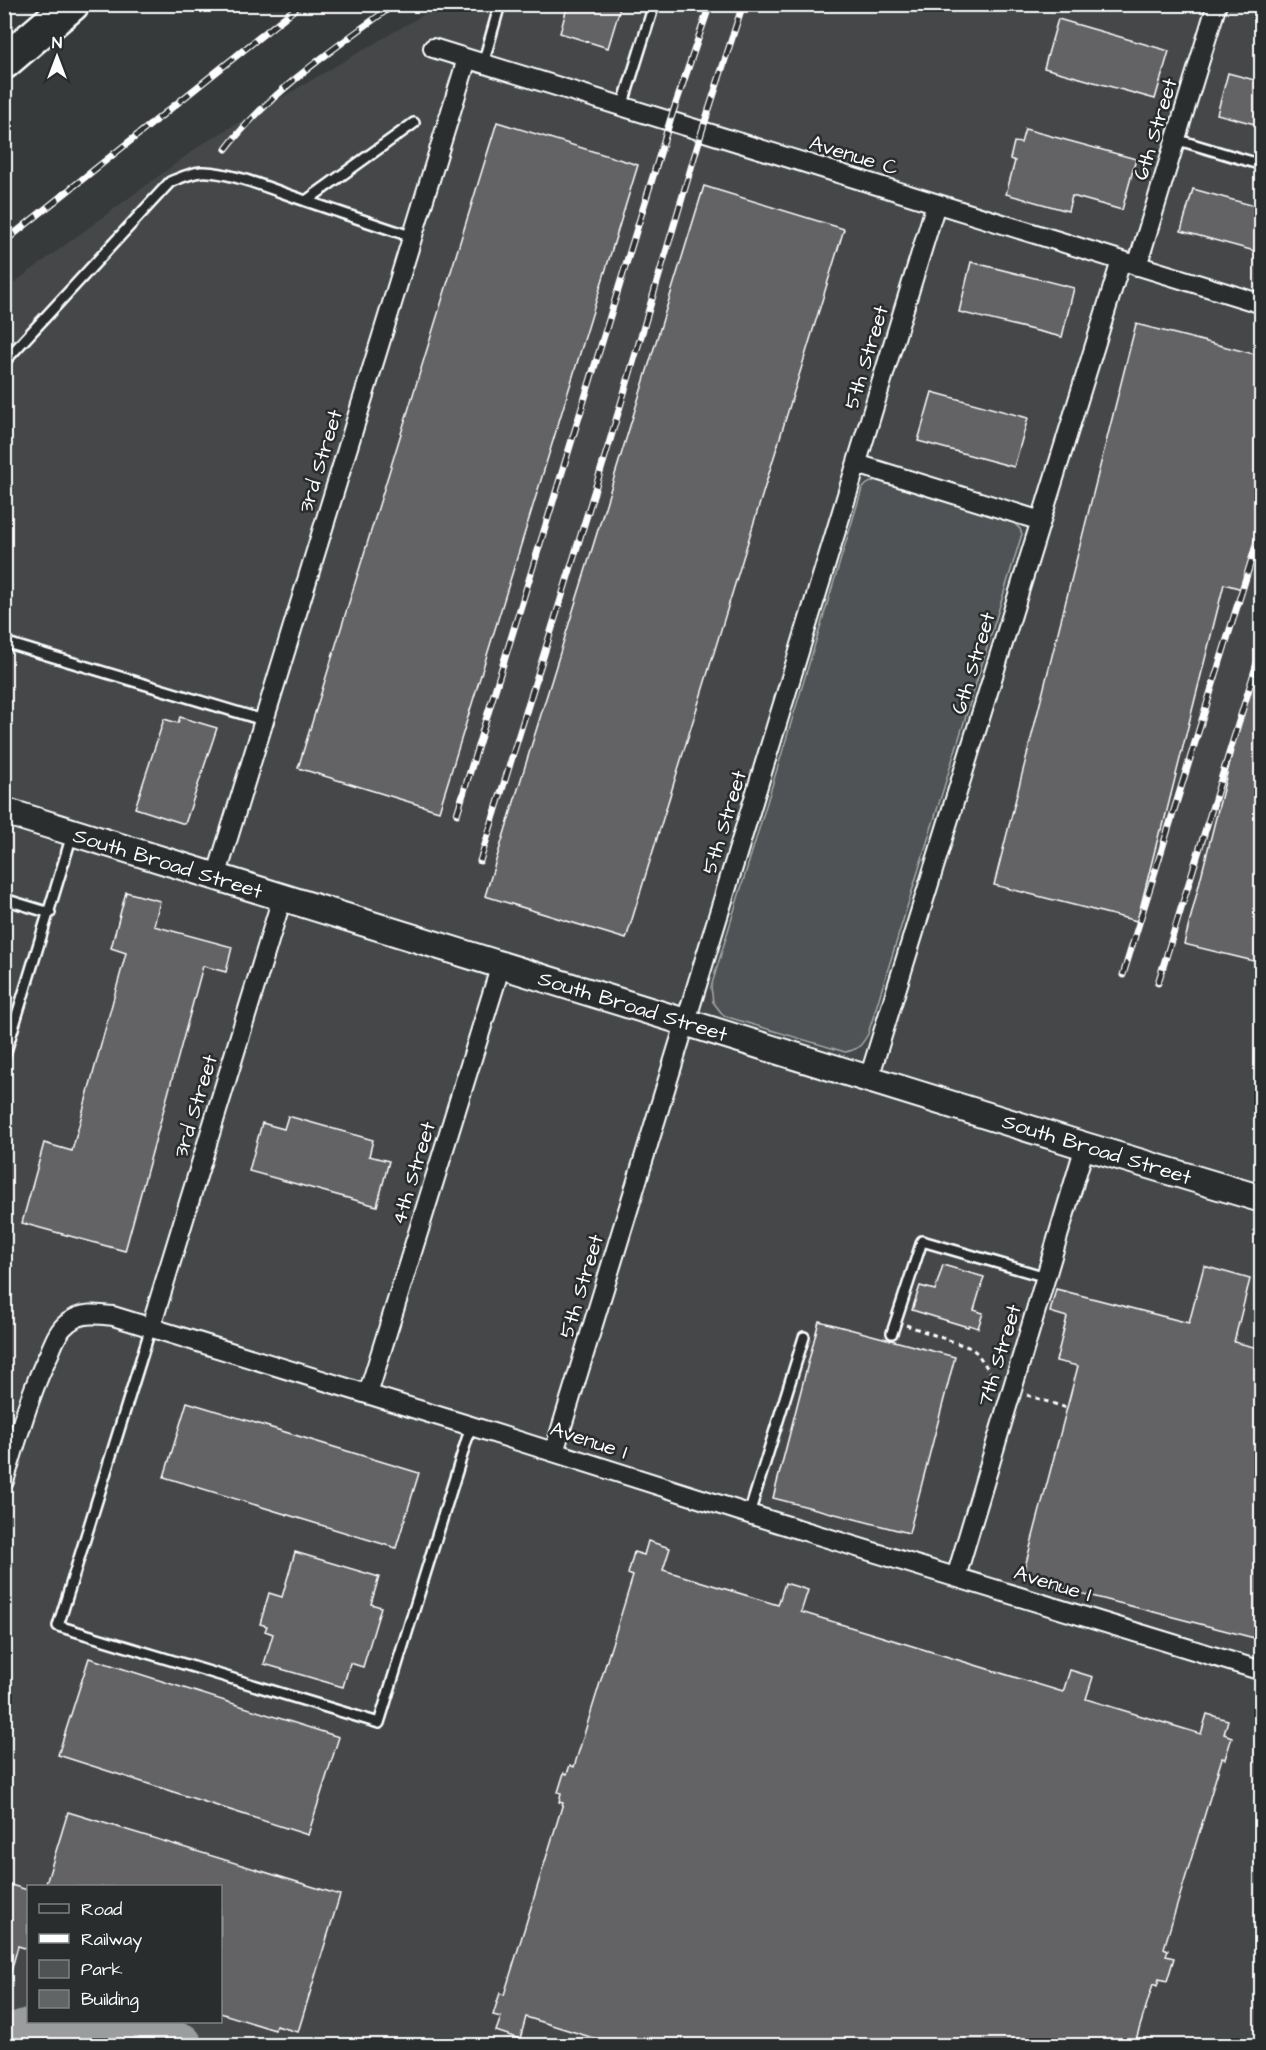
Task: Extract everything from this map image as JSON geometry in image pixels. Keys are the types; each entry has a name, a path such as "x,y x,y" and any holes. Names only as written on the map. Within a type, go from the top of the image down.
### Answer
{"highway":[{"path":"4,62 72,4"}],"street":[{"name":"6th Street","path":"869,1078 1041,521 1129,263 1175,140 1217,4"},
{"name":"Avenue C","path":"433,48 1262,304"},
{"name":"3rd Street","path":"216,877 413,237 475,61"},
{"name":"5th Street","path":"554,1452 936,204"},
{"path":"857,464 1041,521"},
{"name":"South Broad Street","path":"4,812 1262,1199"},
{"name":"3rd Street","path":"151,1327 282,898"},
{"name":"4th Street","path":"368,1394 501,965"},
{"name":"7th Street","path":"956,1577 1085,1146"},
{"name":"Avenue I","path":"4,1481 36,1380 60,1331 69,1322 83,1315 113,1316 471,1426 749,1515 1262,1671"}],"lane":[{"path":"475,61 500,4"},
{"path":"622,107 653,8 652,4"},
{"path":"306,201 414,123"},
{"path":"1175,140 1262,165"},
{"path":"4,362 170,182 188,175 203,172 235,177 413,237"},
{"path":"4,642 263,720"},
{"path":"4,1058 73,833"},
{"path":"4,899 50,913"},
{"path":"892,1333 922,1241 1046,1277"},
{"path":"151,1327 58,1626 379,1723 471,1426"},
{"path":"749,1515 804,1337"}],"path":[{"path":"896,1321 971,1348 998,1383 1067,1408"}],"shaded area":[{"path":"440,5 1261,5 1261,2045 5,2045 4,290 202,144"}],"green space":[{"path":"875,480 1014,523 1022,534 868,1034 859,1046 845,1052 724,1016 713,1002 711,987 862,489"}],"building":[{"path":"568,4 609,4 620,8 608,48 560,33"},
{"path":"1058,19 1169,51 1155,99 1044,68"},
{"path":"1228,73 1262,82 1262,126 1217,114"},
{"path":"497,122 638,165 439,811 298,768"},
{"path":"1025,129 1136,159 1122,210 1072,196 1068,211 1006,194 1015,161 1010,159 1014,142 1021,143"},
{"path":"704,186 844,229 626,939 485,896"},
{"path":"1193,189 1262,208 1262,253 1181,231"},
{"path":"971,262 1074,288 1062,337 959,312"},
{"path":"1136,324 1262,356 1262,510 1242,589 1224,584 1137,921 994,885"},
{"path":"932,392 1028,418 1014,467 918,441"},
{"path":"1256,659 1262,660 1262,963 1184,944"},
{"path":"180,717 217,728 185,824 135,808 164,719 178,723"},
{"path":"126,892 160,901 154,926 232,947 226,972 203,966 125,1251 22,1223 44,1143 72,1151 126,953 111,948"},
{"path":"288,1116 373,1140 369,1156 389,1161 377,1206 249,1171 262,1123 284,1129"},
{"path":"943,1265 984,1277 974,1310 983,1313 978,1328 912,1310 920,1286 935,1290"},
{"path":"1204,1266 1250,1279 1234,1342 1262,1349 1262,1640 1022,1578 1078,1366 1056,1361 1067,1317 1050,1312 1056,1289 1189,1323"},
{"path":"819,1321 955,1357 909,1533 773,1498"},
{"path":"187,1402 419,1473 396,1548 164,1477"},
{"path":"648,1541 670,1548 663,1570 778,1605 785,1583 808,1590 801,1612 1063,1692 1070,1670 1093,1677 1086,1699 1201,1734 1207,1714 1228,1720 1224,1734 1232,1737 1225,1759 1222,1758 1164,1948 1168,1950 1166,1956 1174,1958 1167,1981 1159,1979 1157,1986 1153,1984 1134,2046 619,2046 526,2017 520,2039 496,2031 501,2017 493,2015 500,1993 504,1995 563,1803 559,1802 561,1793 558,1792 564,1773 567,1774 570,1765 574,1767 633,1576 628,1574 634,1552 644,1555"},
{"path":"295,1552 379,1577 371,1604 381,1607 363,1667 350,1663 343,1687 264,1664 273,1634 265,1631 267,1626 260,1624 269,1593 282,1597"},
{"path":"89,1658 339,1737 308,1835 58,1755"},
{"path":"68,1812 340,1895 298,2032 276,2026 275,2030 222,2014 222,1885 46,1885"},
{"path":"4,1883 27,1890 27,1949 18,1946 9,1979 4,1978"}],"taxiway":[{"path":"4,2041 27,2032 71,2025 113,2028 179,2046"}],"railway":[{"path":"4,242 301,4"},
{"path":"226,149 243,128 283,89 395,4"},
{"path":"457,814 670,121 710,4"},
{"path":"480,861 608,447 702,131 743,4"},
{"path":"1123,975 1262,526"},
{"path":"1158,983 1262,647"}]}
